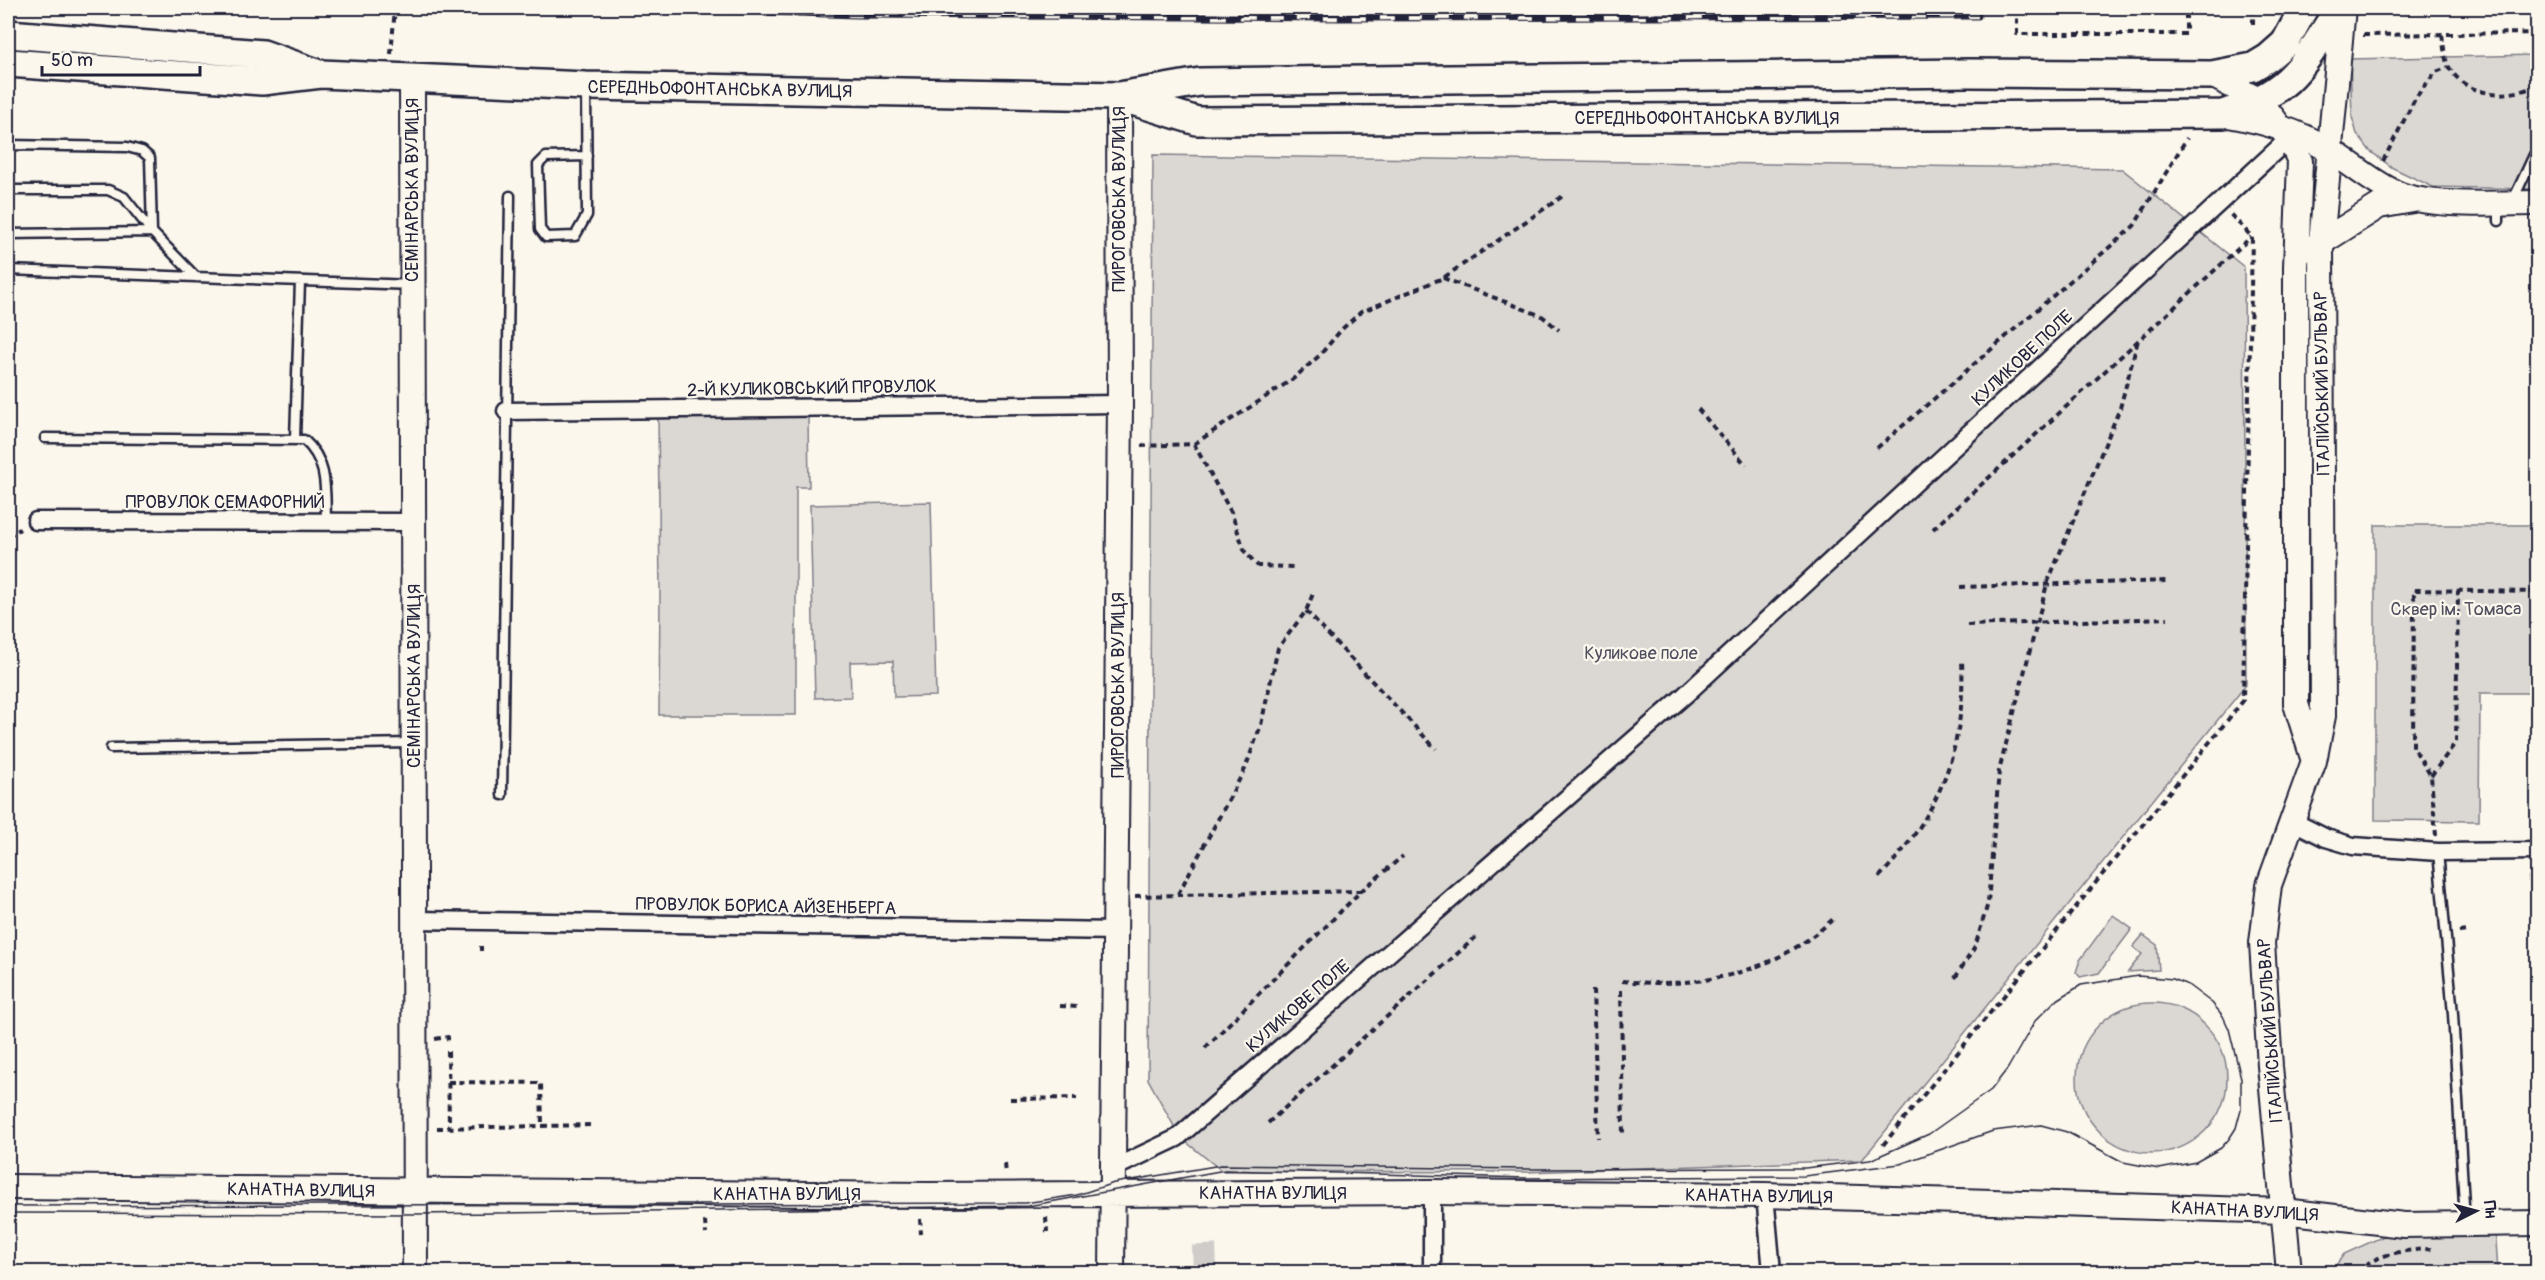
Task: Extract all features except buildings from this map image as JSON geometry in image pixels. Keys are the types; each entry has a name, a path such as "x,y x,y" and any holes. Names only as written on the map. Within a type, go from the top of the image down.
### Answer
{"main road":[{"name":"СЕРЕДНЬОФОНТАНСЬКА ВУЛИЦЯ","path":"8,63 262,81 321,74 586,86 1119,96 1200,82 1969,73 2212,75 2253,66 2268,58 2285,43 2304,8"},
{"path":"2223,114 2260,101 2287,82 2301,68 2341,8"},
{"name":"ІТАЛІЙСЬКИЙ БУЛЬВАР","path":"2289,1272 2270,1066 2262,943 2269,885 2314,761 2323,716 2320,243 2331,151 2341,8"},
{"name":"СЕРЕДНЬОФОНТАНСЬКА ВУЛИЦЯ","path":"8,34 263,54 321,74"},
{"path":"2212,75 2260,101 2288,132 2331,151 2396,193 2419,199 2503,209 2538,203"},
{"name":"СЕМІНАРСЬКА ВУЛИЦЯ","path":"412,79 415,1272"},
{"name":"СЕРЕДНЬОФОНТАНСЬКА ВУЛИЦЯ","path":"1119,96 1197,121 2223,114 2288,132"},
{"name":"ПИРОГОВСЬКА ВУЛИЦЯ","path":"1112,1272 1120,404 1119,96"},
{"name":"ІТАЛІЙСЬКИЙ БУЛЬВАР","path":"2288,132 2300,161 2297,259 2296,704 2314,761"},
{"path":"2297,259 2379,206 2419,199"},
{"name":"КАНАТНА ВУЛИЦЯ","path":"8,1187 915,1195 1432,1192 1765,1195 2284,1211 2404,1225 2538,1223"}],"street":[{"name":"КУЛИКОВЕ ПОЛЕ","path":"1114,1168 1177,1138 1658,718 2220,202 2288,132"},
{"name":"2-Й КУЛИКОВСЬКИЙ ПРОВУЛОК","path":"506,411 1120,404"},
{"name":"ПРОВУЛОК СЕМАФОРНИЙ","path":"36,521 413,522"},
{"path":"2292,821 2326,838 2354,846 2438,852 2538,851"},
{"name":"ПРОВУЛОК БОРИСА АЙЗЕНБЕРГА","path":"414,920 1116,931"},
{"path":"1432,1192 1432,1272"},
{"path":"1765,1195 1772,1272"}],"lane":[{"path":"586,86 587,215 575,236 546,237 540,229 538,165 546,157 586,156"},
{"path":"8,145 127,147 142,151 150,158 152,232"},
{"path":"2503,209 2534,155 2538,155"},
{"path":"8,190 108,190 124,197 152,232 196,277"},
{"path":"502,795 510,196"},
{"path":"8,234 152,232"},
{"path":"8,270 412,285"},
{"path":"295,439 300,280"},
{"path":"45,438 304,440 319,458 325,485 326,522"},
{"path":"111,748 414,743"},
{"path":"2438,852 2453,1014 2465,1224"}],"path":[{"path":"364,8 370,8"},
{"path":"395,8 395,34"},
{"path":"2017,8 2017,34 2186,34 2186,8"},
{"path":"2253,8 2253,24"},
{"path":"2360,35 2538,33"},
{"path":"2442,35 2448,67 2462,81 2488,94 2503,95 2538,85"},
{"path":"2381,183 2384,155 2416,97 2436,72 2448,67"},
{"path":"1877,448 2134,226 2186,138"},
{"path":"1119,447 1194,444 1293,379 1319,356 1342,329 1361,312 1443,278 1563,196"},
{"path":"1883,1145 2243,701 2252,237 2220,202"},
{"path":"1933,528 2252,237"},
{"path":"1443,278 1542,316 1559,330"},
{"path":"1954,978 1975,947 1988,903 1999,771 2047,584 2120,408 2138,340"},
{"path":"1698,410 1746,465"},
{"path":"1194,444 1231,512 1245,552 1258,566 1294,567"},
{"path":"1960,587 2169,580"},
{"path":"2438,852 2431,776 2413,747 2414,590 2538,592"},
{"path":"1178,894 1245,769 1261,725 1278,648 1305,611 1314,591"},
{"path":"2431,776 2456,742 2458,591"},
{"path":"1305,611 1436,749"},
{"path":"1967,625 2168,618"},
{"path":"1879,877 1912,840 1942,789 1958,730 1962,705 1962,660"},
{"path":"1205,1048 1361,891 1403,856"},
{"path":"2530,876 2531,885"},
{"path":"1116,897 1361,891"},
{"path":"1622,981 1677,985 1710,981 1773,960 1815,936 1833,918"},
{"path":"2459,932 2468,932"},
{"path":"1268,1123 1476,937"},
{"path":"1593,990 1598,1138"},
{"path":"1621,990 1623,1137"},
{"path":"1060,1006 1078,1007"},
{"path":"434,1040 448,1037 448,1041"},
{"path":"448,1052 449,1127"},
{"path":"448,1083 541,1083 542,1126"},
{"path":"1010,1099 1077,1098"},
{"path":"436,1128 593,1125"},
{"path":"1005,1164 1006,1175"},
{"path":"1046,1217 1047,1232"},
{"path":"920,1219 921,1234"},
{"path":"705,1221 705,1234"},
{"path":"2357,1272 2365,1264 2402,1251 2436,1249"}],"green space":[{"path":"2537,55 2537,189 2433,187 2393,168 2370,151 2357,134 2352,117 2350,59"},
{"name":"Куликове поле","path":"1153,155 2122,169 2244,267 2246,685 1862,1160 1526,1172 1222,1171 1180,1137 1148,1079"},
{"path":"658,415 808,417 809,487 796,487 796,715 659,715"},
{"path":"931,502 936,696 894,697 893,661 850,662 851,697 815,698 810,505"},
{"name":"Сквер ім. Томаса","path":"2375,525 2537,525 2537,693 2480,693 2479,821 2375,820"},
{"path":"2113,915 2132,929 2099,973 2080,977 2076,972 2080,960"},
{"path":"2143,935 2157,945 2159,970 2128,972 2142,954 2133,947"},
{"path":"2152,1003 2181,1009 2205,1025 2221,1049 2227,1078 2221,1107 2205,1131 2181,1147 2152,1153 2123,1147 2099,1131 2083,1107 2077,1078 2083,1049 2099,1025 2123,1009"},
{"path":"2495,1225 2498,1272 2331,1272 2344,1254 2406,1226"}],"tunnel":[{"path":"1204,1245 1205,1272"}],"tram line":[{"path":"8,1206 1025,1203 1077,1195 1114,1183 1221,1165 1526,1169 1805,1168 1870,1160 1929,1134 1991,1090 2008,1068 2035,1021 2054,1002 2081,985 2138,976 2173,979 2188,985 2212,1003 2223,1016 2229,1029 2241,1078 2241,1109 2236,1128 2221,1148 2196,1162 2159,1169 2123,1162 2067,1132 2041,1125 1993,1131 1900,1164 1804,1176 1527,1178 1225,1170 1028,1206 415,1214 8,1213"}],"railway":[{"path":"652,8 856,15 1343,18 1978,16"}]}
